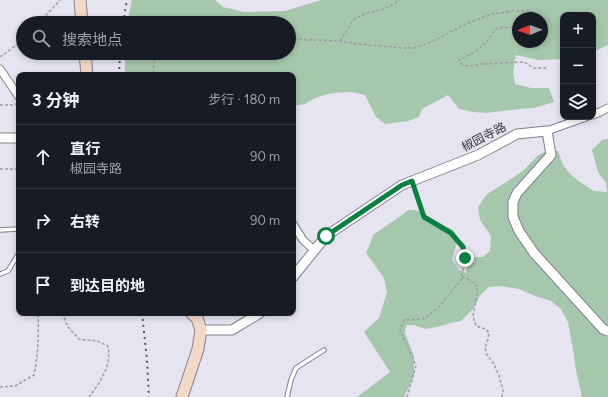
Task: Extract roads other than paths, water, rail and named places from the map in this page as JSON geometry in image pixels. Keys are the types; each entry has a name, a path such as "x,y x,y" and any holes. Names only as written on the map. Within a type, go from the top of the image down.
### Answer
{"main road":[{"path":"80,0 81,16"},
{"path":"86,60 87,72"},
{"path":"182,397 198,349 201,330 195,316"}],"street":[{"path":"0,69 16,93"},
{"path":"596,114 608,108"},
{"path":"578,120 547,131 551,155 517,193 513,202 513,217 519,231 534,253 603,329 608,331"},
{"name":"椒园寺路","path":"296,273 326,236 402,185 478,155 517,134 547,131"},
{"path":"0,138 16,138"},
{"path":"296,228 304,240 314,250"},
{"path":"201,330 232,330 255,316"}],"lane":[{"path":"0,230 16,229"},
{"path":"0,274 8,271 16,258"},
{"path":"287,397 296,368 324,350"}],"railway":[{"path":"124,16 127,0"},
{"path":"119,72 120,60"},
{"path":"142,316 149,397"}]}
